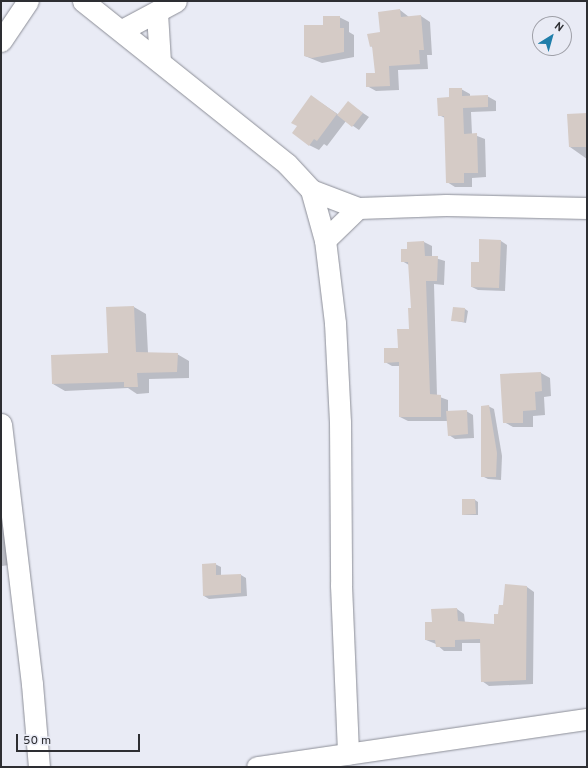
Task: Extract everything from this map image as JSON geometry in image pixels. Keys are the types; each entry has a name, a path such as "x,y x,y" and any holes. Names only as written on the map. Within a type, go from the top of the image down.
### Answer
{"street":[{"path":"1,41 28,1"},
{"path":"84,1 288,164 311,190 324,240 335,323 340,422 341,585 358,758"},
{"path":"122,30 157,13 176,1"},
{"path":"157,13 160,62"},
{"path":"311,190 358,208 446,205 587,208"},
{"path":"324,240 358,208"},
{"path":"1,424 32,684 39,767"},
{"path":"257,767 358,758 587,719"}],"building":[{"path":"400,9 401,17 421,15 424,50 419,50 420,64 389,66 390,86 366,87 366,73 375,73 372,46 370,47 367,34 380,32 378,12"},
{"path":"323,16 340,16 340,28 344,28 344,52 312,58 304,56 304,25 323,25"},
{"path":"449,88 462,88 462,96 488,95 488,107 463,108 464,134 477,133 478,173 464,173 464,183 446,183 444,116 438,116 437,98 449,97"},
{"path":"311,95 337,114 317,141 314,139 309,146 292,133 297,126 291,123"},
{"path":"348,101 363,113 352,127 337,115"},
{"path":"587,113 587,147 569,147 567,114"},
{"path":"479,239 501,240 499,288 471,287 471,262 479,262"},
{"path":"424,241 425,256 438,256 437,281 426,281 430,394 441,395 441,417 399,417 399,362 384,363 384,348 398,348 397,329 409,329 408,308 411,308 408,262 401,262 401,249 407,249 407,242"},
{"path":"134,306 136,352 178,353 177,372 137,373 138,387 124,387 124,382 52,384 51,355 108,353 106,307"},
{"path":"453,307 465,308 464,322 451,321"},
{"path":"541,372 542,391 535,392 536,410 523,411 523,423 503,423 500,374"},
{"path":"489,405 497,453 496,477 481,477 481,406"},
{"path":"467,410 468,434 448,436 446,411"},
{"path":"462,499 475,499 476,514 462,515"},
{"path":"216,563 216,575 241,574 241,593 203,596 202,564"},
{"path":"505,584 527,586 526,680 481,682 480,639 455,640 455,647 436,647 435,640 425,640 425,622 432,622 431,609 457,608 458,621 494,624 494,614 498,614 499,605 503,605"}]}
